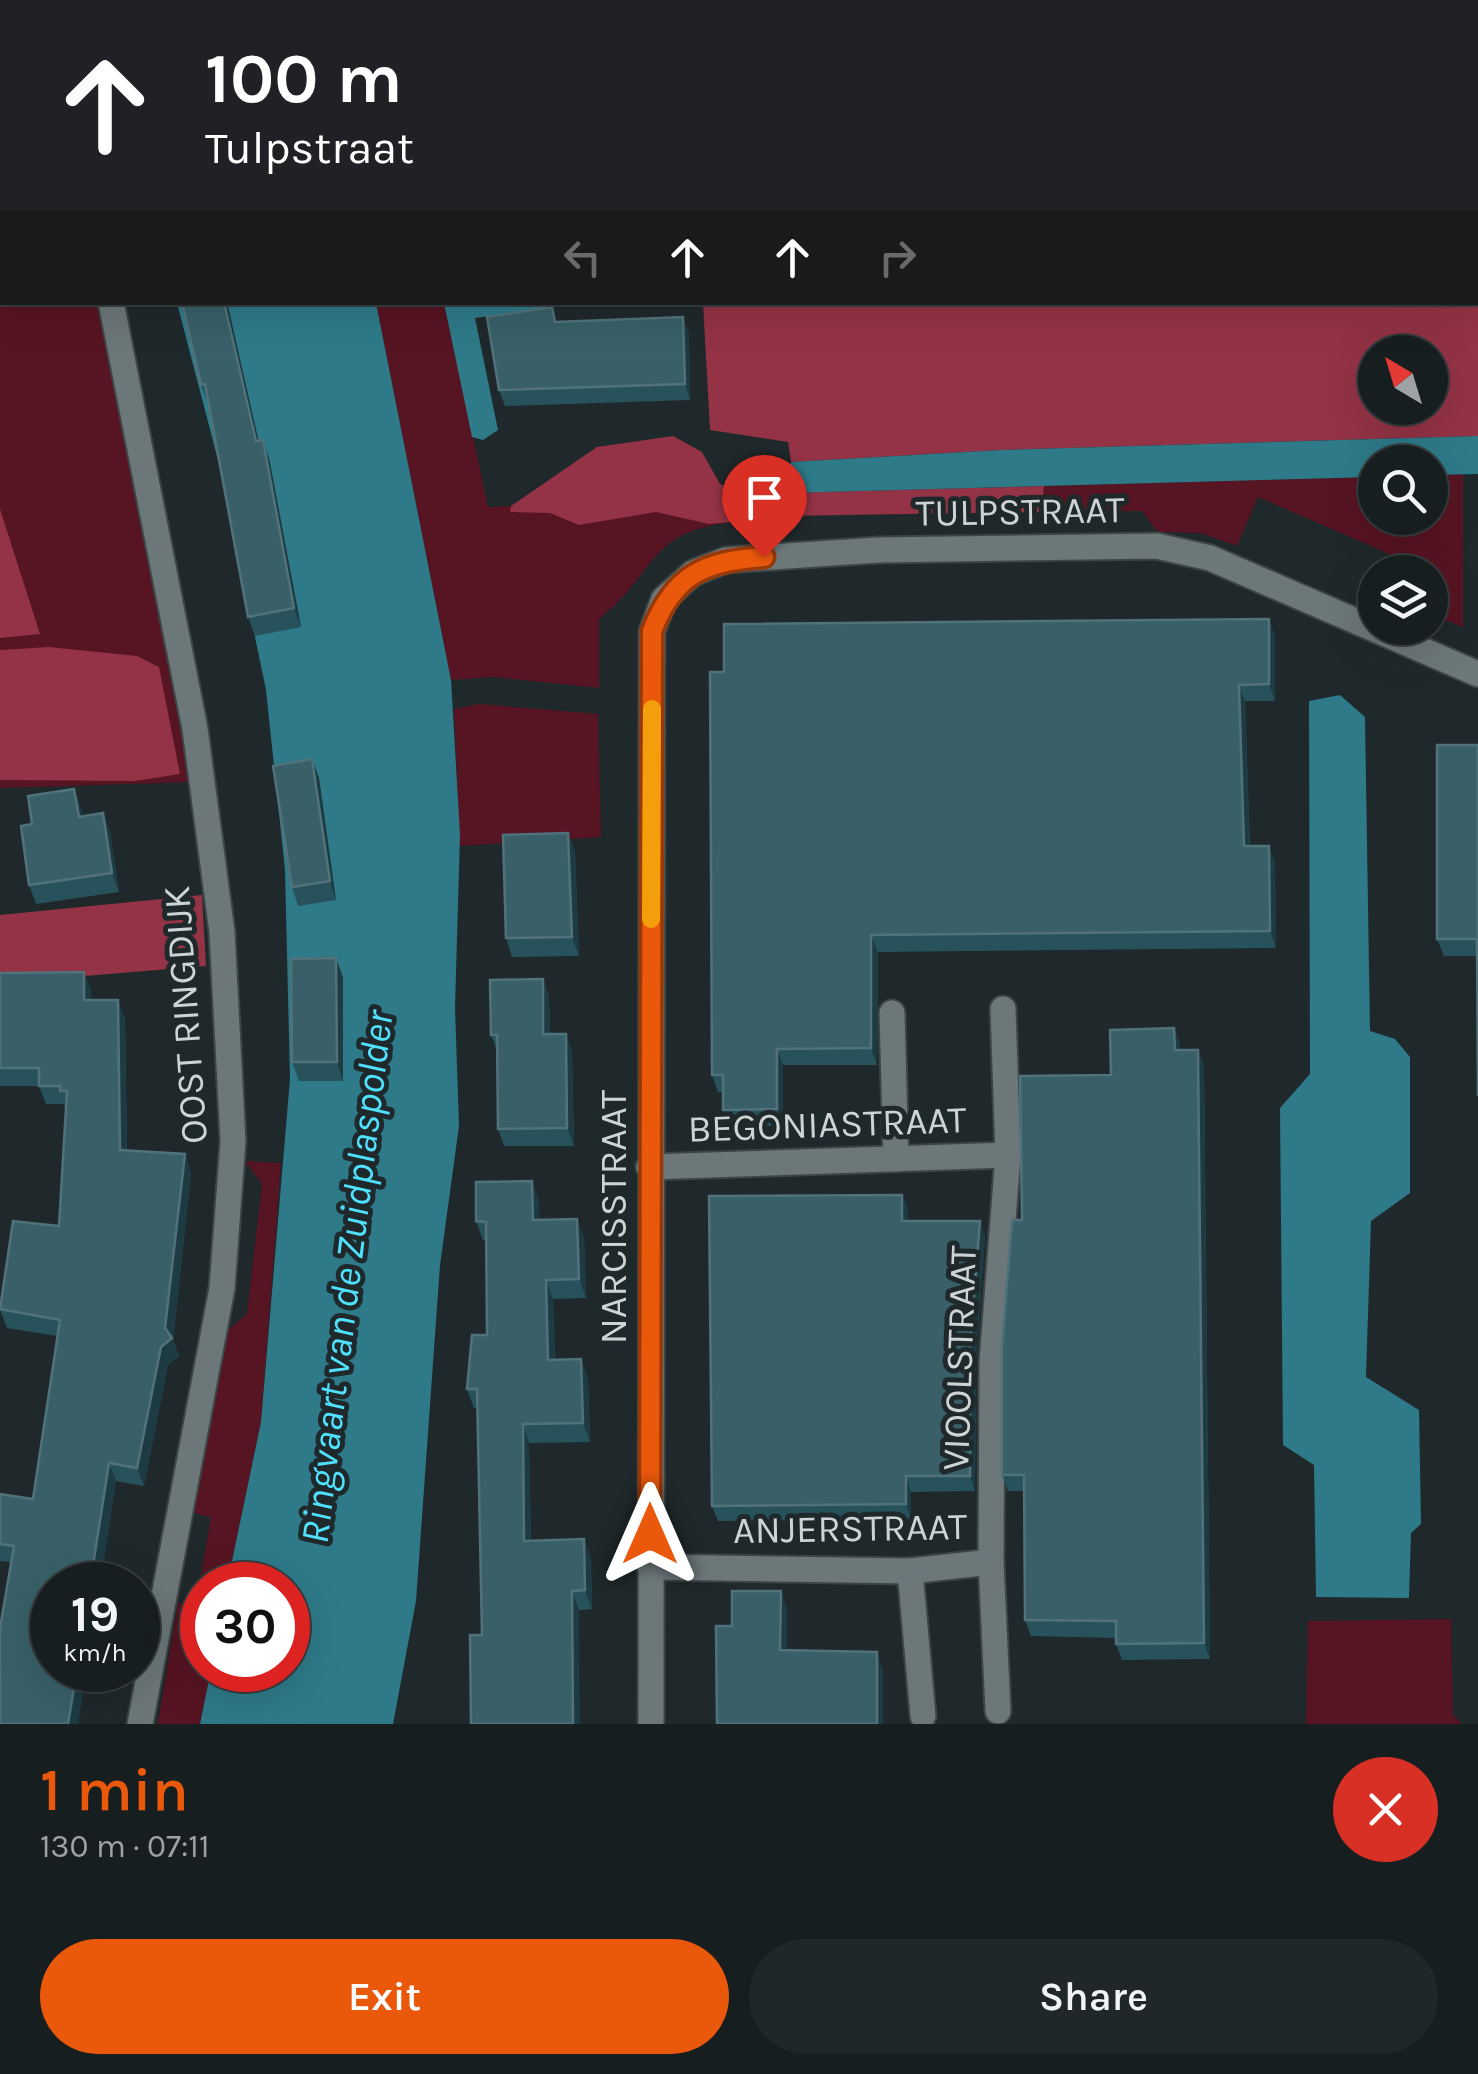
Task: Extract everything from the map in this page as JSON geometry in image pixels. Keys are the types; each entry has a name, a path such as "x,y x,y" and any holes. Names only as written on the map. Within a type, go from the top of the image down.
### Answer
{"street":[{"name":"OOST RINGDIJK","path":"112,305 194,729 222,932 233,1142 222,1288 140,1724"},
{"name":"TULPSTRAAT","path":"652,710 652,631 664,599 693,573 726,560 878,550 1157,546 1210,558 1478,674"},
{"name":"NARCISSTRAAT","path":"651,1724 652,710"},
{"name":"VIOOLSTRAAT","path":"998,1711 992,1562 992,1362 1008,1155 1003,1009"},
{"path":"892,1013 896,1158"},
{"name":"BEGONIASTRAAT","path":"650,1167 1008,1155"},
{"name":"ANJERSTRAAT","path":"650,1568 910,1571 992,1562"},
{"path":"910,1571 923,1716"}],"shaded area":[{"path":"0,305 99,305 164,595 192,782 0,788"},
{"path":"376,305 444,305 488,507 746,493 742,521 687,533 670,543 599,619 599,688 493,677 451,680"},
{"path":"703,305 1478,305 1478,436 1001,450 791,462 788,442 710,430"},
{"path":"673,436 702,452 720,484 746,493 742,521 709,524 656,512 579,525 550,513 510,512 511,506 597,447"},
{"path":"1448,474 1463,474 1463,627 1448,621 1448,555 1392,555 1258,497 1237,546 1201,533 1158,532 1142,511 1041,512 1044,486 1358,477 1358,535 1448,535"},
{"path":"1044,486 1041,512 782,516 785,493"},
{"path":"0,509 40,634 0,638"},
{"path":"49,647 137,656 159,667 180,774 135,781 0,780 0,650"},
{"path":"479,704 598,714 601,837 460,846 454,709"},
{"path":"202,895 206,966 0,983 0,915"},
{"path":"245,1161 281,1163 261,1422 232,1562 203,1562 211,1517 193,1513 227,1331 247,1314 262,1184"},
{"path":"178,1603 180,1692 207,1692 200,1724 158,1724"},
{"path":"1451,1619 1453,1715 1462,1724 1306,1724 1308,1621"}],"water":[{"name":"Ringvaart van de Zuidplaspolder","path":"178,305 376,305 451,680 460,834 455,1007 459,1126 440,1265 416,1601 393,1724 200,1724 207,1692 310,1692 310,1562 232,1562 261,1422 290,1079 285,870 266,690 219,464"},
{"path":"445,305 610,305 560,306 475,318 498,430 483,440 472,437"},
{"path":"1478,436 1478,474 1448,475 1448,445 1358,445 1358,477 785,493 791,462 1001,450"},
{"path":"1340,695 1365,717 1370,1031 1395,1039 1410,1057 1410,1193 1371,1221 1366,1377 1419,1410 1421,1524 1411,1533 1409,1598 1316,1597 1314,1465 1283,1445 1280,1108 1310,1074 1309,701"}],"building":[{"path":"183,305 225,305 256,441 263,440 294,608 248,617 205,384 201,385"},
{"path":"552,307 555,322 683,317 685,384 499,390 487,317"},
{"path":"1269,619 1269,684 1239,685 1244,846 1269,846 1270,931 871,935 871,1048 777,1049 777,1109 723,1110 723,1075 712,1075 710,672 724,672 724,624"},
{"path":"1437,745 1478,745 1478,1096 1477,939 1437,939"},
{"path":"312,759 330,881 292,887 273,766"},
{"path":"74,789 79,817 103,813 112,873 29,885 21,826 32,824 28,796"},
{"path":"568,833 572,937 506,938 503,835"},
{"path":"336,958 337,1062 292,1062 291,959"},
{"path":"84,972 84,1000 118,1000 120,1150 185,1154 165,1328 172,1338 161,1347 137,1468 109,1463 94,1562 30,1562 30,1692 73,1692 68,1724 0,1724 0,1628 14,1546 0,1544 0,1494 33,1499 60,1320 0,1309 13,1221 59,1226 67,1091 60,1091 60,1086 39,1086 39,1068 0,1068 0,973"},
{"path":"543,979 543,1034 566,1034 567,1128 498,1129 497,1035 491,1035 490,980"},
{"path":"1174,1028 1175,1050 1198,1050 1204,1643 1116,1644 1116,1621 1025,1620 1024,1475 1002,1475 1002,1346 1012,1220 1022,1220 1020,1076 1111,1075 1110,1030"},
{"path":"532,1181 533,1220 577,1219 579,1279 546,1280 548,1360 581,1359 583,1423 523,1424 524,1541 584,1539 585,1590 572,1591 573,1724 471,1724 470,1635 482,1635 477,1389 467,1389 472,1335 487,1335 486,1222 476,1221 476,1182"},
{"path":"902,1195 902,1221 980,1221 970,1347 970,1476 906,1476 906,1504 712,1506 709,1196"},
{"path":"732,1591 781,1591 780,1650 877,1652 877,1724 717,1724 716,1626 732,1626"}],"slow traffic":[{"path":"651,919 652,709"}],"route":[{"path":"650,1534 652,631 664,599 693,573 726,560 764,557"}]}
